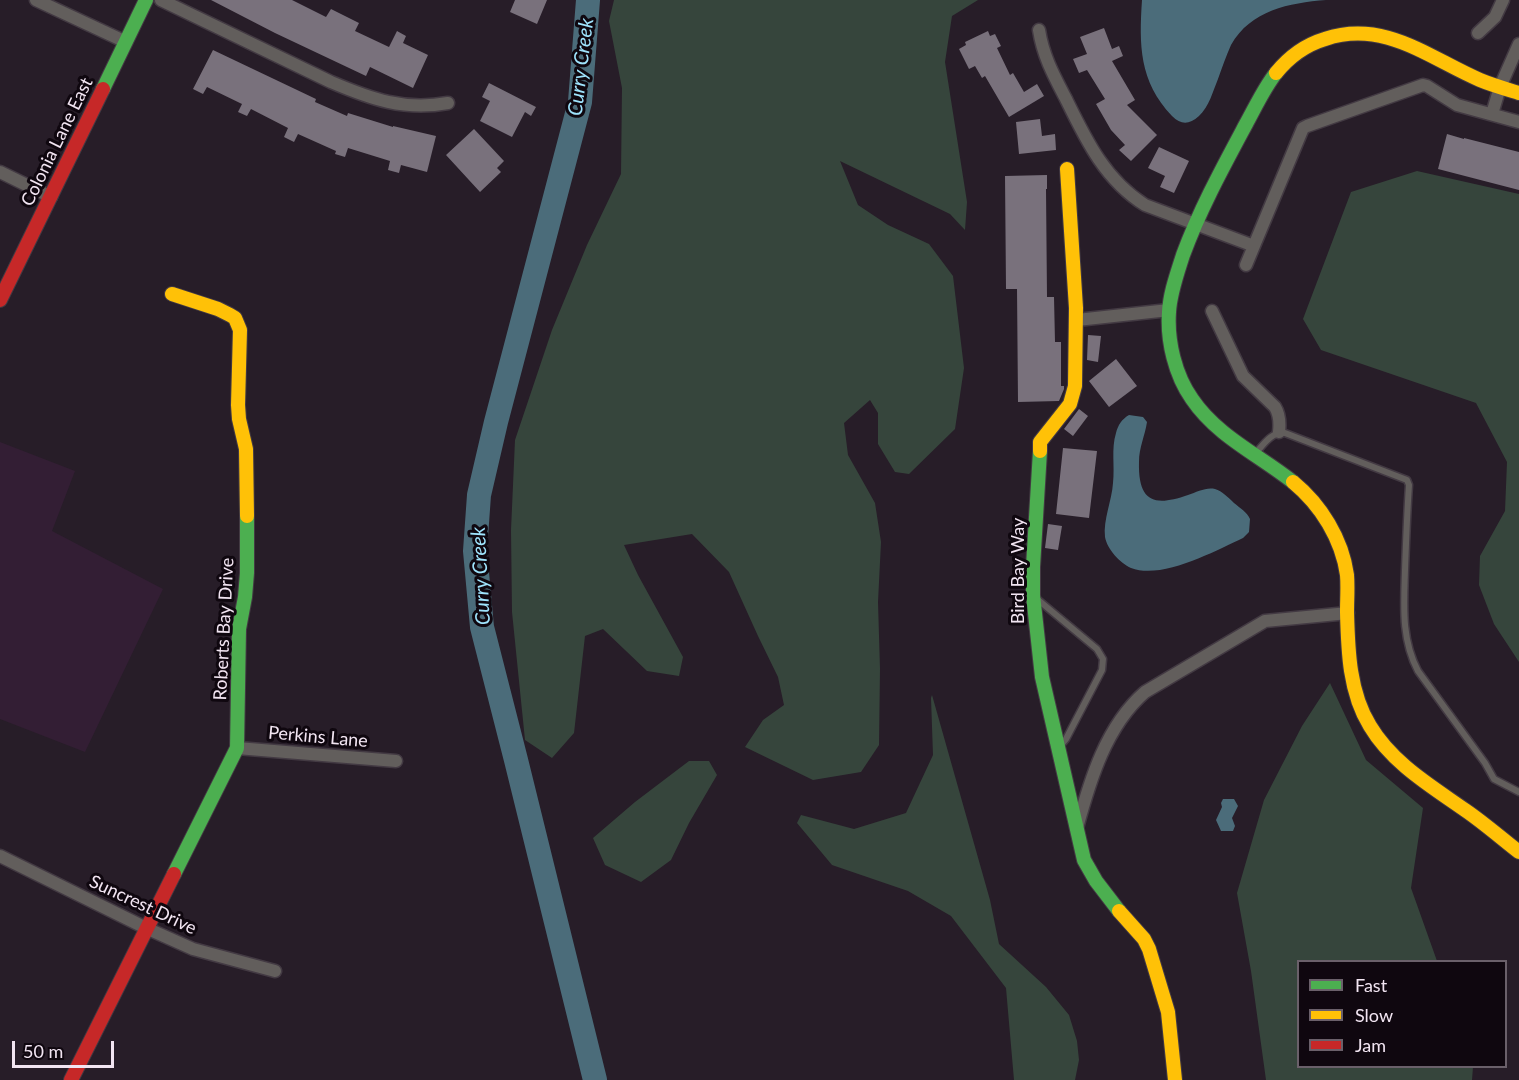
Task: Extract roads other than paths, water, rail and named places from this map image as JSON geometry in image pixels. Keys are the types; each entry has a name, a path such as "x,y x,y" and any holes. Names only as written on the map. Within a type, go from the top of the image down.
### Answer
{"street":[{"path":"36,0 126,42"},
{"name":"Colonia Lane East","path":"0,300 146,0"},
{"path":"161,0 354,92 382,101 413,106 448,103"},
{"path":"1478,33 1495,17 1503,0"},
{"path":"1039,30 1046,58 1088,141 1104,168 1113,178 1139,202 1254,246"},
{"path":"1519,93 1480,80 1387,37 1354,33 1334,36 1306,47 1292,57 1266,87 1226,159 1195,225 1177,273 1169,310 1170,342 1179,373 1191,397 1221,431 1298,486 1311,498 1336,537 1345,565 1349,651 1354,687 1360,706 1375,734 1387,750 1404,766 1486,825 1519,852"},
{"path":"1492,114 1500,87 1519,44"},
{"path":"1246,265 1304,128 1307,126 1423,85 1457,105 1519,122"},
{"name":"Bird Bay Way","path":"1067,169 1077,321 1075,393 1070,404 1040,442 1033,595 1042,677 1084,860 1100,888 1144,939 1149,949 1168,1012 1175,1080"},
{"path":"0,172 51,197"},
{"name":"Roberts Bay Drive","path":"71,1080 237,748 239,629 247,573 246,448 238,405 240,330 230,315 172,294"},
{"path":"1077,321 1169,310"},
{"path":"1212,311 1243,376 1275,407 1280,419 1279,432"},
{"name":"Bird Bay Way","path":"1077,830 1098,761 1133,703 1145,692 1264,621 1348,613"},
{"name":"Perkins Lane","path":"237,748 396,761"},
{"name":"Suncrest Drive","path":"0,856 193,949 275,971"}],"lane":[{"path":"1254,456 1274,434 1285,433 1404,478 1409,483 1404,618 1411,657 1418,671 1485,763 1494,779 1519,792"},
{"path":"1033,595 1097,649 1103,660 1102,670 1066,739 1058,749"}],"water":[{"path":"1142,0 1326,0 1298,3 1272,10 1249,24 1231,45 1205,108 1195,119 1185,123 1175,119 1161,103 1147,76 1141,47"},
{"path":"1129,415 1143,417 1147,422 1139,462 1141,486 1145,493 1150,498 1166,501 1205,489 1218,490 1249,517 1249,532 1243,538 1188,562 1158,570 1144,571 1131,568 1115,555 1106,542 1105,524 1113,483 1115,439 1119,425"},
{"path":"1223,799 1234,799 1238,806 1232,818 1235,826 1233,831 1221,831 1216,820"}],"waterway":[{"name":"Curry Creek","path":"588,0 580,102 496,422 479,495 475,551 482,627 595,1080"}]}
